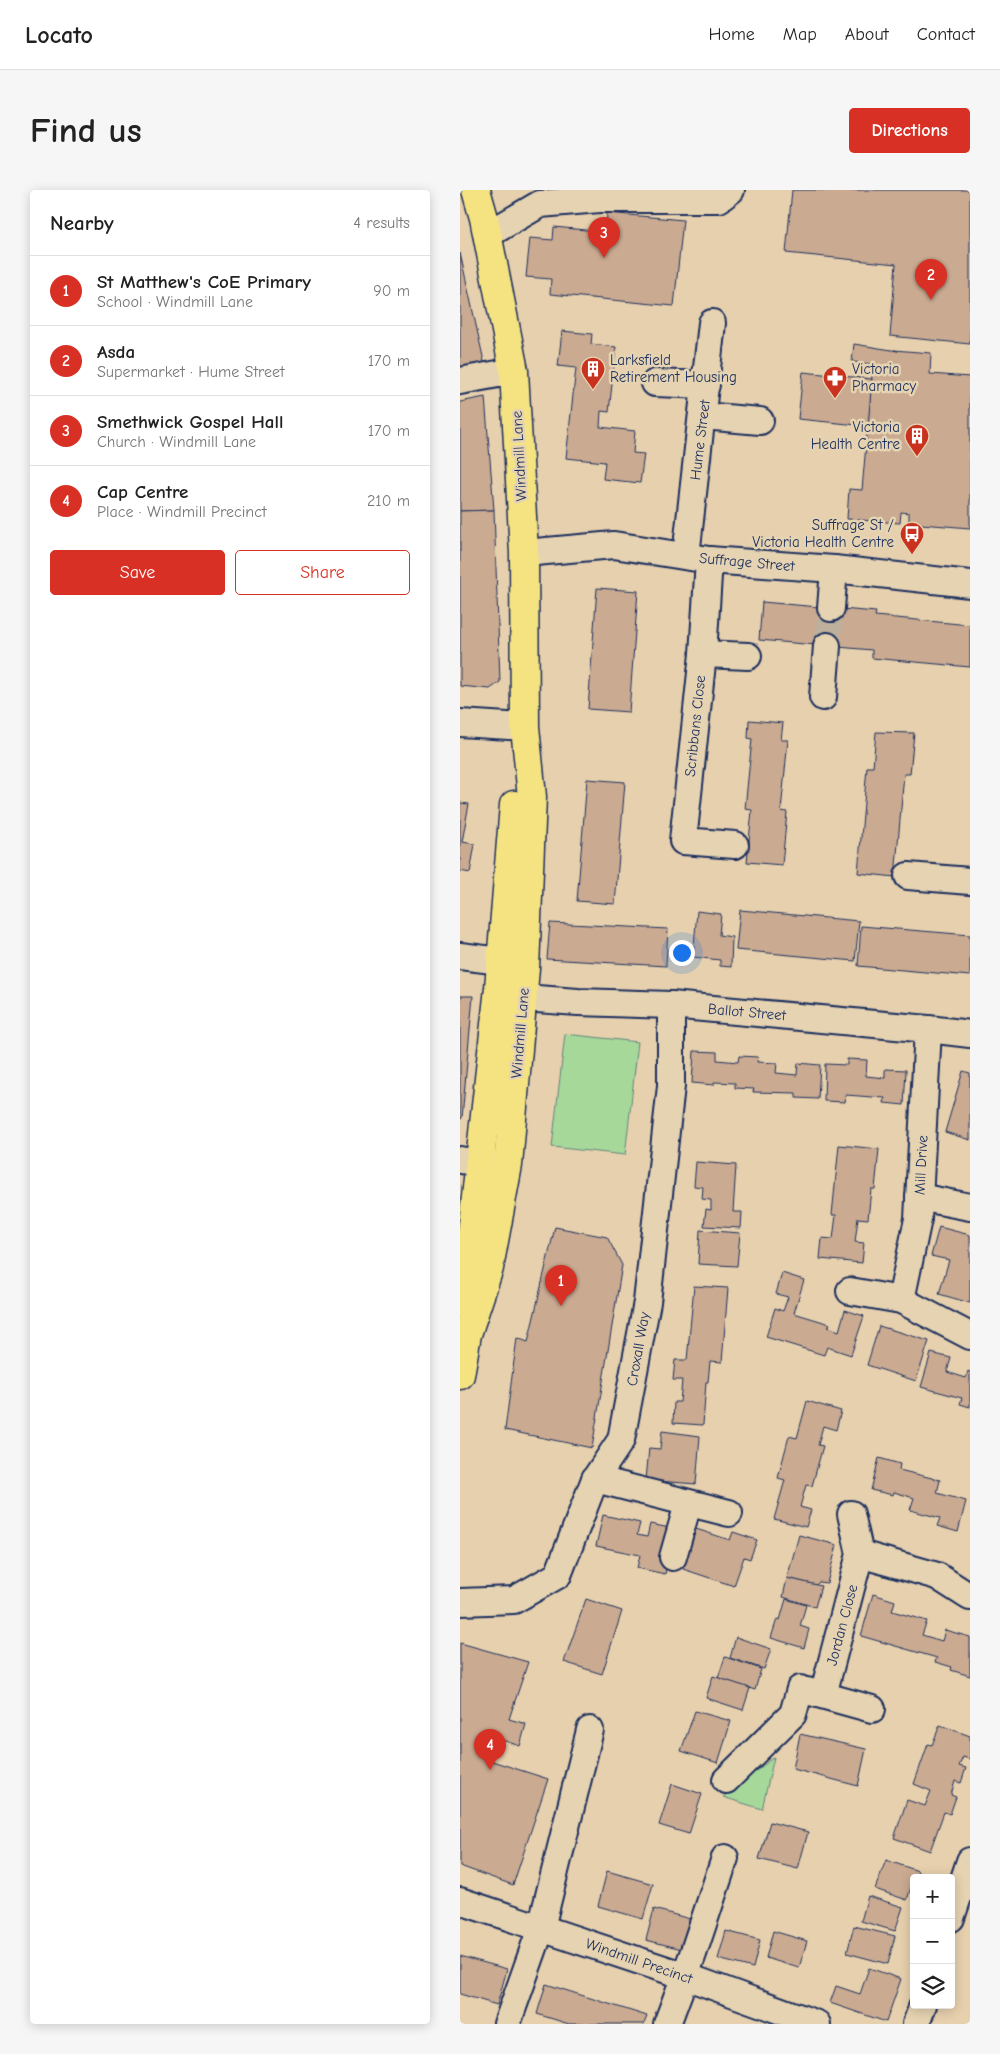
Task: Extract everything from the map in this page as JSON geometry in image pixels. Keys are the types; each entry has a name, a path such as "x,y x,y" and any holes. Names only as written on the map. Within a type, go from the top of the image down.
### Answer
{"main road":[{"name":"Windmill Lane","path":"460,1375 467,1334 489,1268 507,1170 523,998 532,797 526,727 524,552 514,371 487,235 476,190"},
{"name":"Windmill Lane","path":"467,1334 466,1288 470,1162 492,1053 501,970 514,799 526,727"}],"street":[{"path":"487,235 540,204 600,199 719,199 731,190"},
{"name":"Hume Street","path":"697,558 703,416 712,323"},
{"path":"460,382 514,371"},
{"path":"655,383 706,386"},
{"path":"703,416 760,421"},
{"name":"Suffrage Street","path":"524,552 614,545 697,558 834,569 970,584"},
{"name":"Scribbans Close","path":"697,558 703,654 684,841 735,845"},
{"path":"831,608 834,569"},
{"path":"823,697 827,646"},
{"path":"703,654 748,656"},
{"path":"460,722 526,727"},
{"path":"908,876 969,874"},
{"path":"460,956 501,970 513,992 523,998"},
{"path":"492,1053 506,1043 512,1002 523,998"},
{"name":"Ballot Street","path":"523,998 671,1005 970,1034"},
{"name":"Croxall Way","path":"460,1602 514,1600 558,1575 595,1479 620,1440 647,1302 671,1086 671,1005"},
{"name":"Mill Drive","path":"901,1300 918,1220 928,1029"},
{"path":"470,1162 496,1159 501,1113 514,1098"},
{"path":"470,1162 507,1170"},
{"path":"919,1197 970,1206"},
{"path":"850,1291 901,1300 928,1316 970,1336"},
{"path":"595,1479 729,1513"},
{"path":"673,1558 688,1504"},
{"name":"Jordan Close","path":"726,1780 793,1714 860,1554 851,1514"},
{"path":"860,1554 937,1576 970,1597"},
{"path":"804,1690 872,1709"},
{"path":"507,2024 541,1928 590,1730"},
{"path":"667,2024 725,1858"},
{"path":"955,1906 970,1861"},
{"name":"Windmill Precinct","path":"460,1901 685,1976 817,2024"},
{"path":"916,2024 922,2009"}],"green space":[{"path":"565,1034 638,1042 625,1155 552,1147"},
{"path":"774,1757 762,1809 723,1797"}],"building":[{"path":"792,190 970,190 970,344 890,336 896,264 786,253"},
{"path":"607,213 683,220 674,306 550,294 551,279 526,277 530,238 553,240 554,227 606,232"},
{"path":"460,253 485,366 460,371"},
{"name":"Larksfield Retirement Housing","path":"562,331 592,334 591,344 616,347 609,412 601,411 600,427 635,431 633,453 644,454 640,483 603,479 605,462 566,458 576,368 558,366"},
{"name":"Victoria Health Centre","path":"854,344 898,351 894,350 931,353 930,374 970,377 970,528 909,523 909,513 901,512 900,523 847,519 849,489 862,490 873,364 852,362"},
{"name":"Victoria Pharmacy","path":"803,372 872,379 868,426 798,419"},
{"path":"485,397 494,510 460,511 460,402"},
{"path":"494,510 500,682 490,689 460,686 460,511"},
{"path":"597,588 638,591 629,712 588,709"},
{"path":"762,602 876,612 875,616 970,625 970,667 872,658 872,650 759,640"},
{"path":"749,720 783,723 781,740 788,740 781,811 787,812 782,865 747,862 752,810 745,809 752,739 748,738"},
{"path":"876,732 914,733 910,774 904,774 895,877 858,873 867,767 873,767"},
{"path":"587,779 625,782 615,904 577,901"},
{"path":"460,803 469,804 462,842 475,844 470,873 460,871"},
{"path":"740,910 859,921 855,961 736,950"},
{"path":"697,911 721,914 719,935 732,937 731,967 720,966 720,960 693,957"},
{"path":"550,923 668,929 666,966 547,959"},
{"path":"861,926 970,935 970,976 858,966"},
{"path":"460,996 473,996 462,1118 460,1120"},
{"path":"694,1051 717,1052 717,1060 738,1062 739,1056 758,1057 757,1062 777,1063 776,1073 797,1075 798,1063 820,1065 818,1099 796,1098 796,1093 753,1092 754,1089 735,1088 735,1083 714,1082 714,1085 692,1083"},
{"path":"847,1059 867,1060 866,1076 885,1078 885,1069 906,1070 904,1105 884,1103 885,1098 846,1095 845,1102 824,1101 825,1064 847,1065"},
{"path":"963,1071 970,1073 970,1140 945,1132"},
{"path":"839,1145 879,1149 875,1189 871,1189 868,1219 858,1218 855,1242 864,1243 862,1263 820,1259 822,1238 833,1239 836,1215 832,1215"},
{"path":"696,1162 736,1165 733,1212 742,1212 741,1228 704,1226 706,1209 711,1210 711,1200 702,1199 703,1187 694,1186"},
{"path":"555,1227 607,1237 622,1265 592,1448 505,1430 517,1338 528,1342"},
{"path":"939,1227 970,1235 970,1303 939,1294 949,1260 931,1256"},
{"path":"700,1230 740,1233 737,1266 698,1264"},
{"path":"782,1273 804,1280 794,1313 830,1324 828,1327 839,1331 845,1310 864,1316 851,1355 827,1347 824,1355 766,1337 775,1308 783,1311 788,1297 776,1294"},
{"path":"694,1286 728,1288 722,1362 710,1361 708,1382 706,1382 703,1425 673,1423 674,1402 680,1402 682,1380 673,1380 675,1360 687,1360"},
{"path":"879,1326 929,1341 916,1381 867,1365"},
{"path":"931,1353 951,1358 947,1372 966,1378 968,1371 970,1372 970,1407 960,1404 962,1398 921,1387"},
{"path":"807,1401 841,1411 836,1430 823,1426 818,1445 823,1446 812,1486 806,1485 800,1507 811,1510 806,1527 774,1519 785,1480 778,1478 789,1436 797,1438"},
{"path":"662,1431 700,1436 696,1484 646,1480 649,1448 660,1449"},
{"path":"879,1458 900,1464 899,1470 940,1480 937,1493 966,1501 958,1532 937,1526 940,1518 910,1510 914,1498 894,1492 893,1495 871,1490"},
{"path":"603,1515 640,1523 637,1535 647,1537 650,1524 675,1529 665,1574 637,1568 640,1555 596,1546"},
{"path":"696,1529 730,1540 733,1532 757,1540 750,1559 744,1557 734,1586 683,1569"},
{"path":"799,1535 837,1545 827,1583 819,1582 816,1585 787,1578"},
{"path":"787,1578 821,1586 815,1607 783,1597"},
{"path":"873,1594 895,1601 892,1611 927,1621 922,1635 942,1641 945,1630 970,1637 970,1676 951,1670 952,1667 935,1662 937,1658 861,1636"},
{"path":"586,1599 622,1611 602,1674 564,1662"},
{"path":"786,1599 806,1605 800,1626 809,1629 804,1648 771,1638 777,1619 780,1620"},
{"path":"736,1637 771,1649 764,1669 730,1658"},
{"path":"460,1643 528,1662 509,1719 526,1724 520,1746 499,1739 492,1761 548,1779 513,1885 460,1866"},
{"path":"725,1657 761,1669 755,1690 718,1678"},
{"path":"713,1676 750,1688 743,1710 706,1698"},
{"path":"695,1711 731,1721 718,1763 681,1751"},
{"path":"940,1725 970,1736 970,1757 969,1759 963,1757 959,1766 966,1768 961,1783 955,1781 951,1795 956,1797 950,1814 944,1812 930,1851 894,1838 907,1800 925,1806 931,1791 914,1784 928,1744 932,1745"},
{"path":"800,1734 866,1749 858,1786 793,1769"},
{"path":"672,1784 702,1794 689,1834 659,1825"},
{"path":"770,1822 808,1832 798,1869 759,1859"},
{"path":"886,1860 918,1871 917,1874 910,1874 910,1891 907,1900 875,1889"},
{"path":"607,1871 653,1884 643,1919 598,1906"},
{"path":"868,1896 903,1907 895,1931 861,1921"},
{"path":"654,1909 690,1919 682,1949 646,1940"},
{"path":"854,1926 895,1936 888,1964 847,1953"},
{"path":"726,1931 760,1940 753,1968 718,1959"},
{"path":"773,1931 807,1941 799,1968 766,1958"},
{"path":"460,1956 507,1969 497,2005 460,1994"},
{"path":"869,1968 901,1979 886,2022 830,2003 836,1986 860,1994"},
{"path":"546,1984 647,2016 644,2024 569,2024 537,2014"}],"tunnel":[{"path":"827,646 831,608"}],"place":[{"name":"Smethwick Gospel Hall","path":"604,258"},
{"name":"Asda","path":"931,300"},
{"name":"Larksfield Retirement Housing","path":"593,390"},
{"name":"Victoria Pharmacy","path":"835,399"},
{"name":"Victoria Health Centre","path":"917,457"},
{"name":"Suffrage St / Victoria Health Centre","path":"912,555"},
{"name":"St Matthew's CoE Primary","path":"561,1306"},
{"name":"Cap Centre","path":"490,1770"}]}
